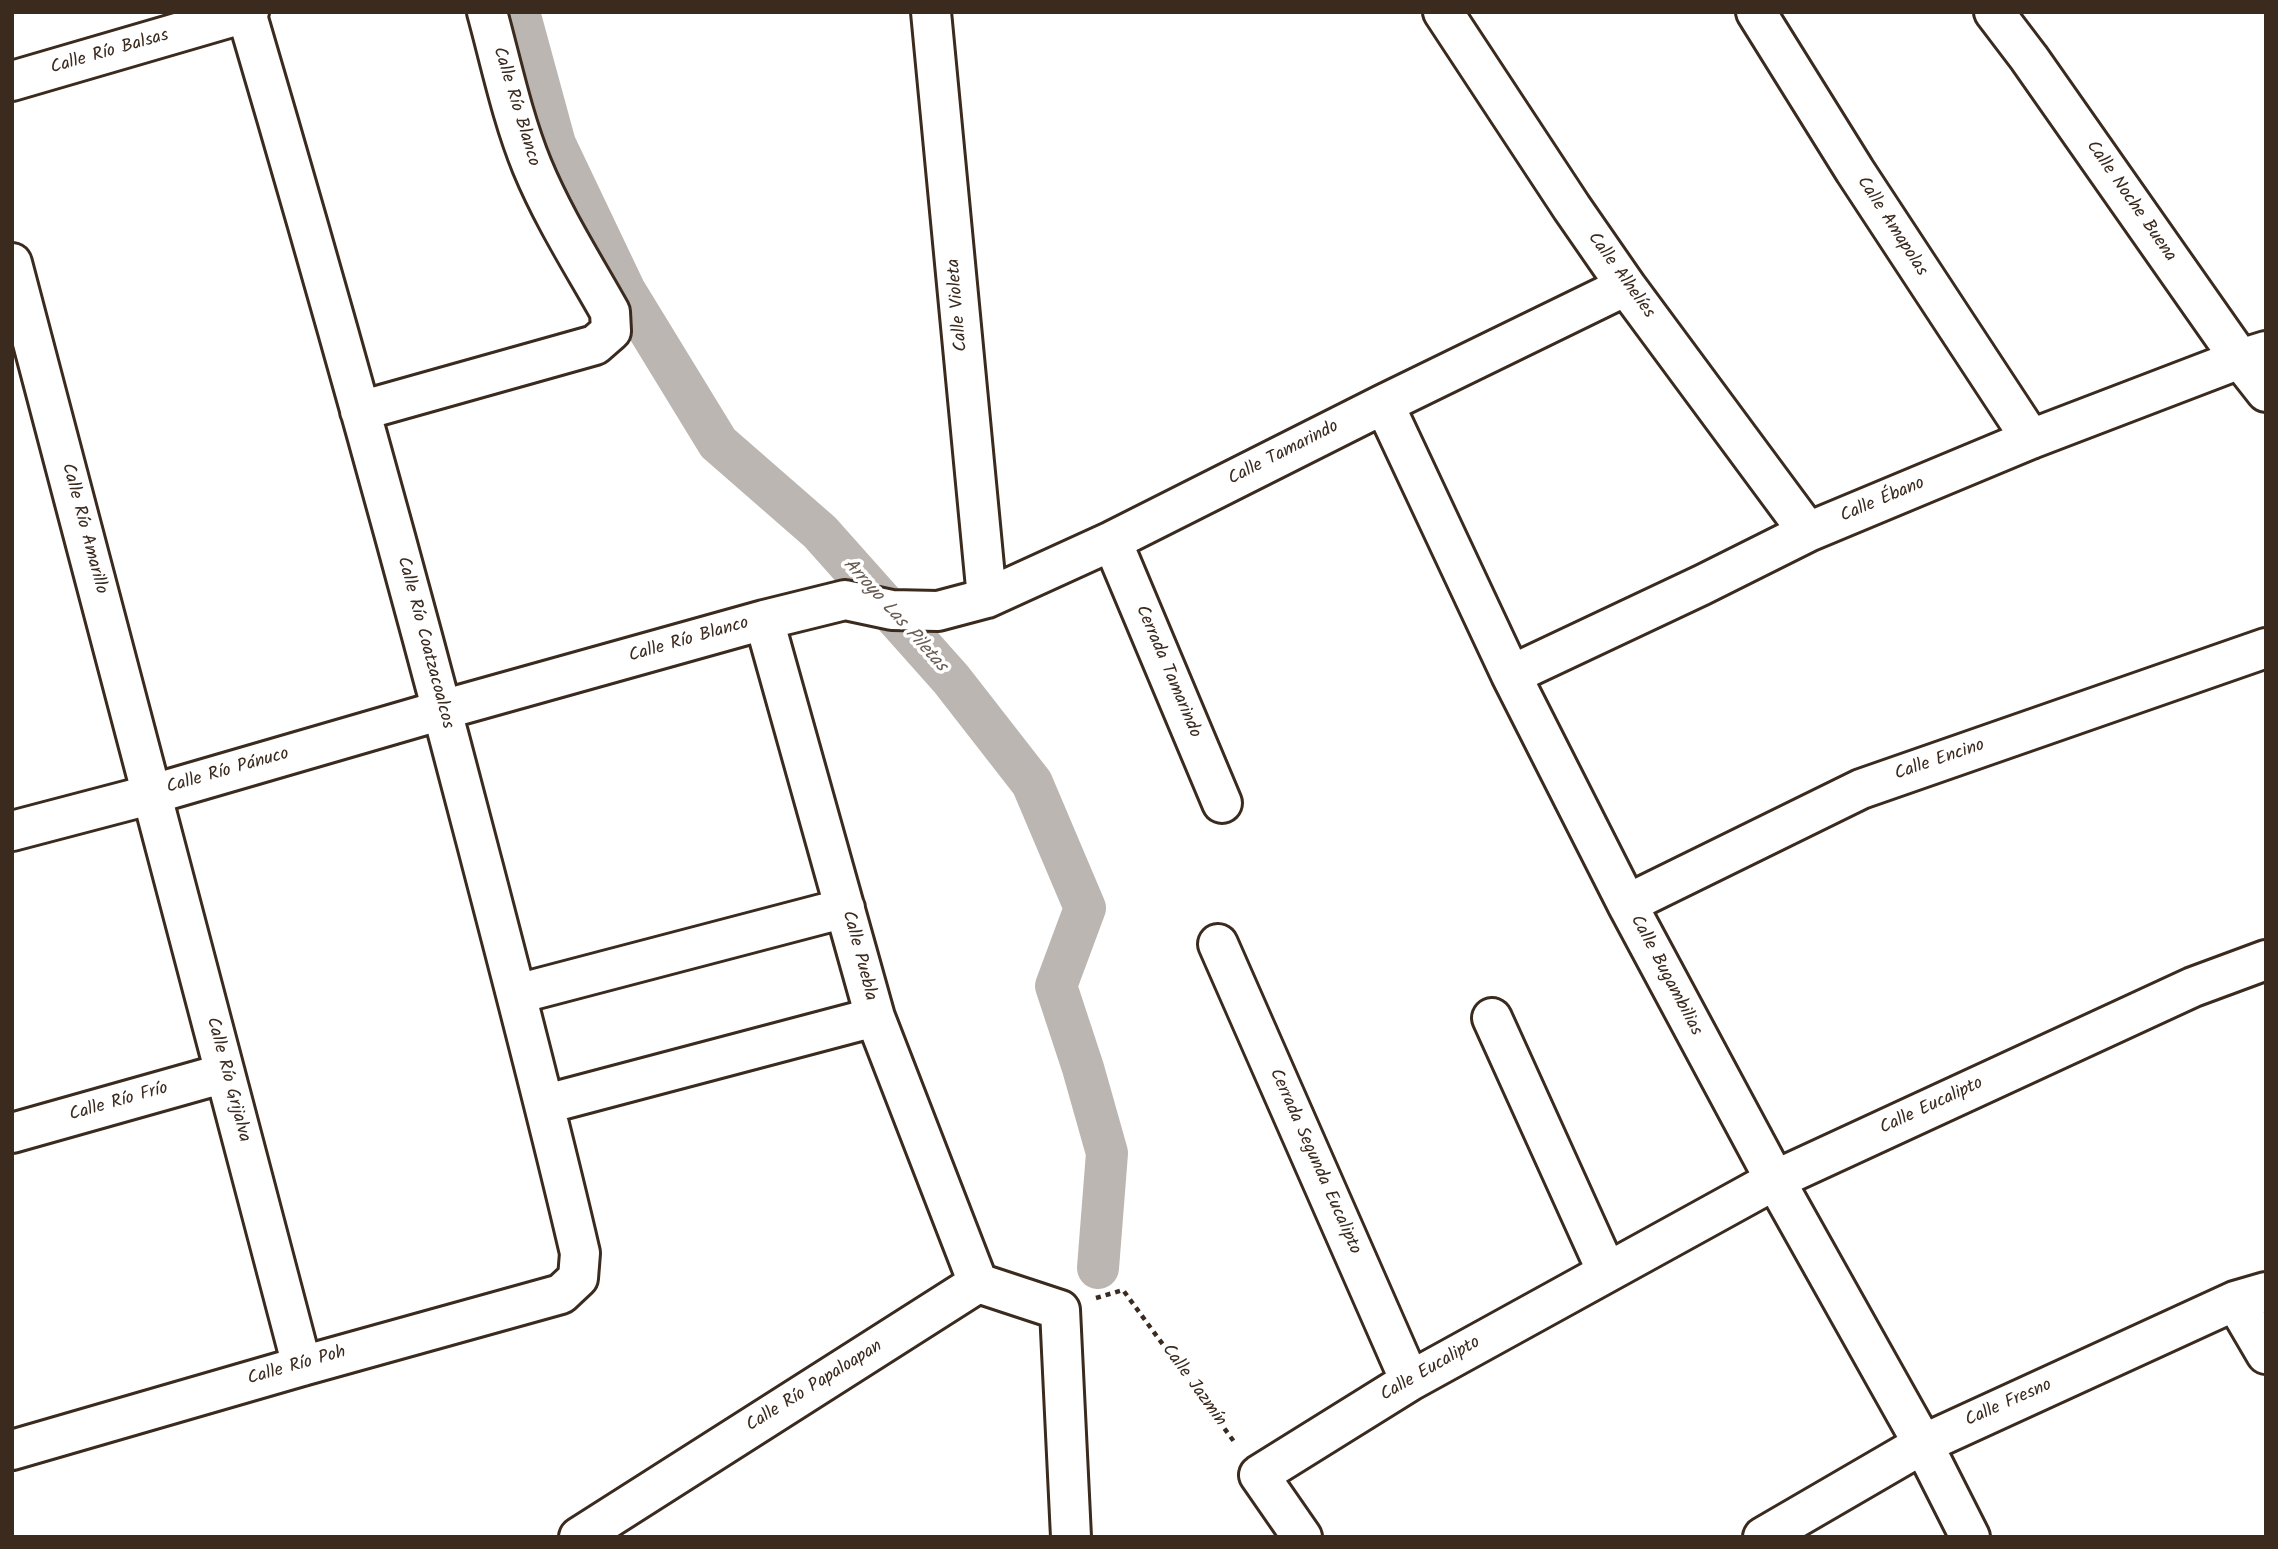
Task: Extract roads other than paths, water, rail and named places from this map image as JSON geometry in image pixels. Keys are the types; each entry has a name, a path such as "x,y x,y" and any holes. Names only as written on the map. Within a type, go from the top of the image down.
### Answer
{"street":[{"name":"Calle Río Blanco","path":"360,411 596,345 611,331 610,312 551,209 531,164 486,12"},
{"name":"Calle Violeta","path":"932,12 987,598"},
{"name":"Calle Alhelíes","path":"1443,12 1626,286 1808,532"},
{"name":"Calle Amapolas","path":"1756,12 1854,171 2031,439"},
{"name":"Calle Noche Buena","path":"1993,12 2253,355 2266,392"},
{"name":"Calle Río Balsas","path":"12,81 247,13"},
{"name":"Calle Río Coatzacoalcos","path":"247,13 442,710 546,1104 580,1253 578,1278"},
{"name":"Calle Río Amarillo","path":"12,264 153,794"},
{"name":"Calle Tamarindo","path":"938,611 987,598 1112,541 1626,286"},
{"name":"Calle Ébano","path":"1511,675 1808,532 2031,439 2253,355"},
{"name":"Calle Bugambilias","path":"1384,404 1511,675 1627,904 1775,1180 1923,1444 1970,1537"},
{"name":"Cerrada Tamarindo","path":"1112,541 1222,803"},
{"name":"Calle Río Blanco","path":"442,710 845,600 892,610 938,611"},
{"name":"Calle Puebla","path":"764,620 875,1017 978,1283"},
{"name":"Calle Encino","path":"1627,904 1861,789 2266,648"},
{"name":"Calle Río Pánuco","path":"12,831 153,794 442,710"},
{"name":"Calle Río Grijalva","path":"153,794 302,1366"},
{"path":"517,994 845,908"},
{"name":"Cerrada Segunda Eucalipto","path":"1219,944 1410,1381"},
{"name":"Calle Eucalipto","path":"1301,1537 1259,1475 1410,1381 1775,1180 2193,987 2266,960"},
{"path":"546,1104 875,1017"},
{"path":"1492,1018 1607,1272"},
{"name":"Calle Río Frío","path":"12,1133 225,1073"},
{"name":"Calle Río Poh","path":"12,1450 561,1294 578,1278"},
{"path":"978,1283 1060,1310 1071,1537"},
{"name":"Calle Río Papaloapan","path":"579,1537 978,1283"},
{"path":"2250,1297 2266,1354"},
{"name":"Calle Fresno","path":"1763,1537 1923,1444 2250,1297"}],"waterway":[{"name":"Arroyo Las Piletas","path":"519,12 555,144 625,291 718,443 820,532 951,679 1032,783 1085,908 1056,986 1107,1153 1098,1268"}]}
